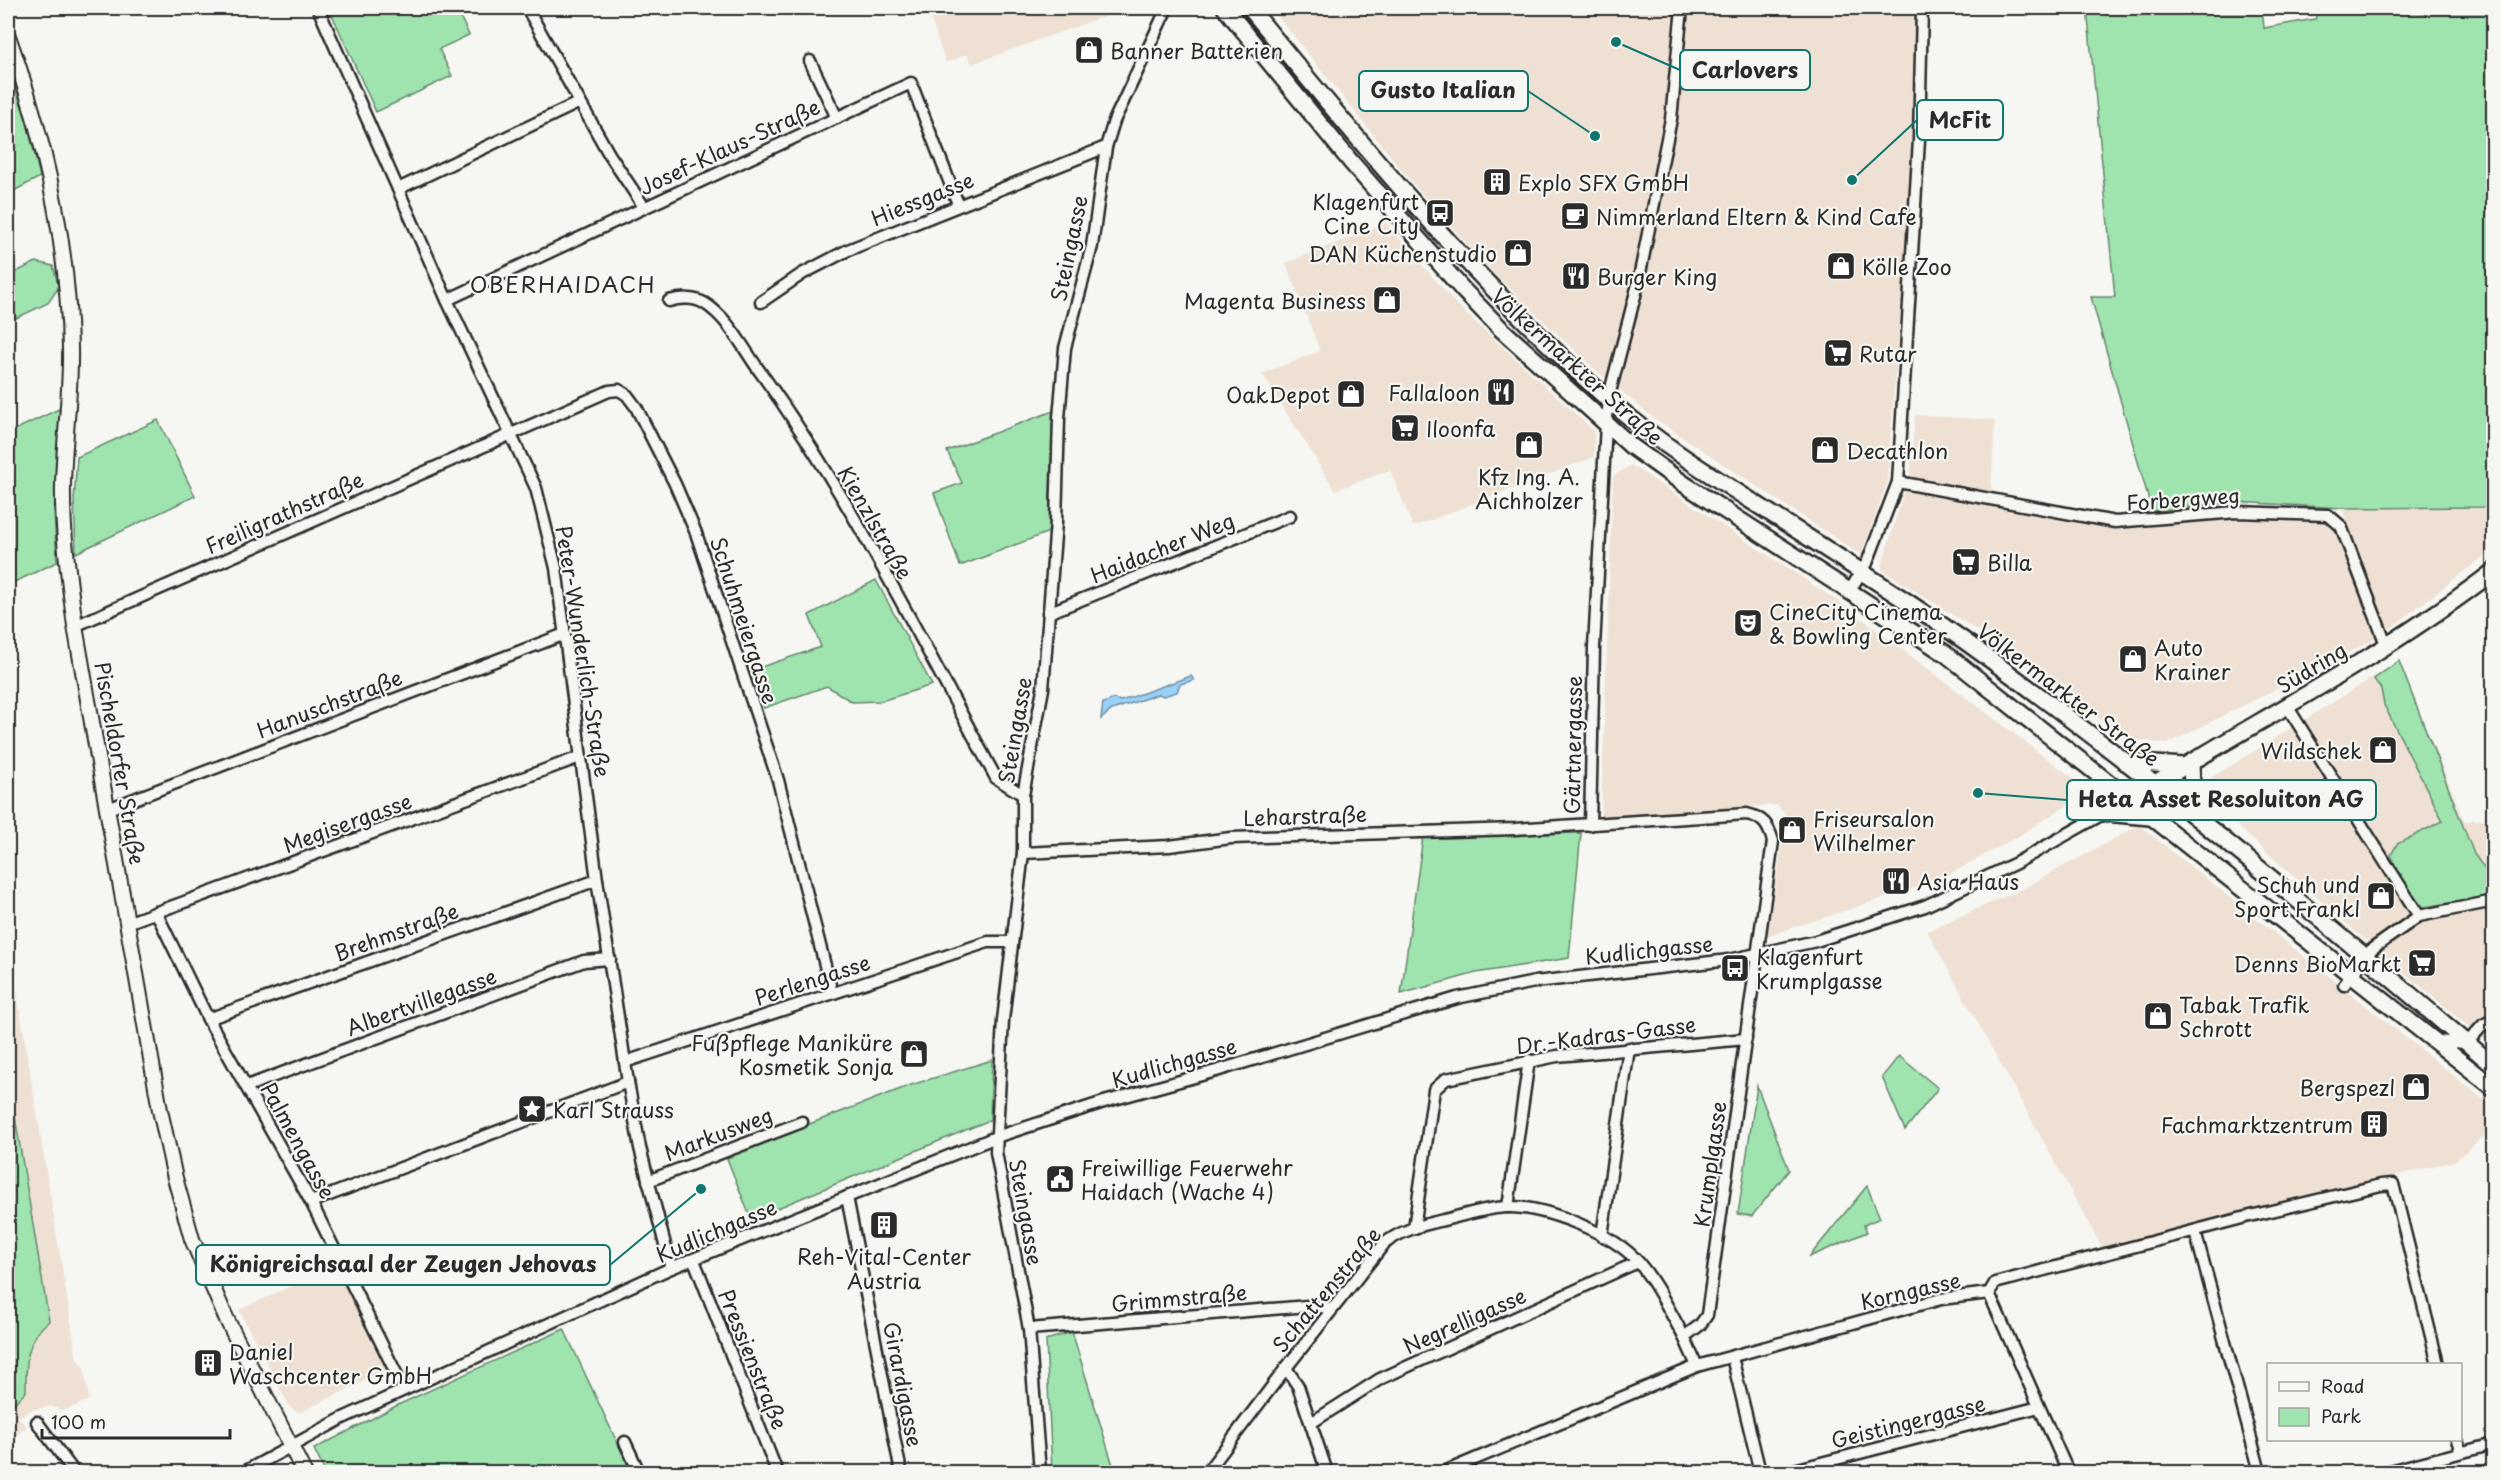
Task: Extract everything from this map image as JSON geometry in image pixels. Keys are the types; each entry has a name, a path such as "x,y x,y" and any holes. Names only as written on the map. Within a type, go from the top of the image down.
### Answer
{"main road":[{"name":"Völkermarkter Straße","path":"1225,8 1351,162 1473,301 1500,329 1631,446 1684,484 1946,654 2493,1088"},
{"name":"Völkermarkter Straße","path":"1250,8 1289,57 1490,287 1610,400 1659,440 1862,571 1965,641 2193,813 2355,946 2493,1066"},
{"name":"Pischeldorfer Straße","path":"8,36 41,140 57,223 67,296 70,348 63,484 66,562 75,626 160,1110 192,1239 226,1318 304,1473"},
{"path":"1273,69 1289,57"},
{"path":"1351,162 1368,148"},
{"path":"1426,249 1442,234"},
{"name":"Völkermarkter Straße","path":"1473,301 1490,287"},
{"name":"Südring","path":"2144,791 2387,647 2447,607 2493,571"},
{"path":"2125,762 2188,764 2193,813"},
{"path":"2125,762 2144,791 2158,821"},
{"path":"2355,946 2367,956 2361,982"}],"street":[{"name":"Peter-Wunderlich-Straße","path":"318,8 447,300 536,488 556,568 597,880 628,1082 648,1181 671,1268"},
{"path":"527,8 578,102 644,207"},
{"name":"Steingasse","path":"1040,1473 1029,1329 1004,1200 996,1137 1003,1020 1023,853 1023,795 1042,689 1056,522 1059,418 1065,348 1092,246 1106,147 1114,121 1167,8"},
{"name":"Gärtnergasse","path":"1682,8 1671,119 1637,288 1606,424 1594,647 1590,825 1747,814 1760,817 1769,826 1773,841 1756,955"},
{"path":"1850,590 1862,571 1898,482 1919,140 1922,8"},
{"path":"810,61 837,118"},
{"name":"Josef-Klaus-Straße","path":"447,300 911,83 958,204"},
{"path":"398,189 578,102"},
{"name":"Hiessgasse","path":"761,302 823,262 958,204 1106,147"},
{"name":"Kienzlstraße","path":"669,301 681,298 702,301 720,315 784,406 824,470 996,778 1023,795"},
{"name":"Schuhmeiergasse","path":"509,434 609,391 619,390 627,395 636,407 675,484 706,565 778,780 832,993"},
{"name":"Freiligrathstraße","path":"75,626 509,434"},
{"name":"Forbergweg","path":"1898,482 2115,522 2237,512 2328,515 2342,526 2387,647"},
{"name":"Haidacher Weg","path":"1048,613 1290,516"},
{"name":"Hanuschstraße","path":"108,809 565,634"},
{"path":"2287,706 2419,916"},
{"name":"Megisergasse","path":"127,923 580,757"},
{"path":"2100,775 2097,816 2158,821"},
{"name":"Kudlichgasse","path":"244,1473 343,1418 671,1268 996,1137 1104,1102 1216,1071 1457,998 1535,982 1674,967 1756,955 1816,941 1925,906 2016,863 2144,791"},
{"name":"Leharstraße","path":"1023,853 1169,846 1231,838 1590,825"},
{"name":"Brehmstraße","path":"208,1018 597,880"},
{"path":"2344,985 2367,956 2419,916 2493,901"},
{"name":"Palmengasse","path":"156,912 208,1018 311,1202 404,1389"},
{"name":"Perlengasse","path":"625,1062 988,942 1012,942"},
{"name":"Krumplgasse","path":"1684,1337 1700,1325 1707,1315 1756,955"},
{"path":"2367,956 2381,968"},
{"name":"Albertvillegasse","path":"246,1086 584,961 610,959"},
{"path":"2339,965 2344,985"},
{"path":"2344,985 2361,982"},
{"path":"2435,1041 2467,1043 2483,1025 2493,1019"},
{"name":"Dr.-Kadras-Gasse","path":"1414,1228 1434,1090 1446,1079 1529,1060 1629,1048 1746,1039"},
{"path":"1602,1236 1629,1048"},
{"path":"1508,1207 1529,1060"},
{"path":"311,1202 628,1082"},
{"name":"Markusweg","path":"648,1181 802,1122"},
{"name":"Korngasse","path":"1444,1473 1697,1366 1941,1299 1989,1293 1995,1283 2294,1205 2381,1185 2393,1184 2438,1363"},
{"name":"Girardigasse","path":"847,1197 901,1473"},
{"name":"Schattenstraße","path":"1207,1473 1332,1308 1384,1244 1393,1237 1414,1228 1478,1211 1508,1207 1551,1215 1602,1236 1638,1262 1662,1296 1684,1337"},
{"path":"2195,1231 2260,1473"},
{"name":"Pressienstraße","path":"694,1260 777,1473"},
{"name":"Negrelligasse","path":"1311,1423 1380,1379 1638,1262"},
{"path":"1989,1293 2068,1473"},
{"name":"Grimmstraße","path":"1029,1329 1308,1306 1332,1308"},
{"path":"1684,1337 1697,1366"},
{"path":"1732,1357 1760,1473"},
{"path":"1286,1368 1298,1386 1327,1473"},
{"name":"Geistingergasse","path":"1786,1473 2039,1407"},
{"path":"37,1422 74,1473"},
{"path":"2457,1441 2461,1452"},
{"path":"625,1442 639,1473"},
{"path":"2385,1473 2428,1467 2461,1452 2493,1444"}],"shaded area":[{"path":"927,8 1128,8 972,64 967,54 946,63"},
{"path":"1271,8 1914,8 1914,131 1887,484 1861,555 1652,417 1591,366 1493,273 1414,185"},
{"path":"1386,223 1456,304 1594,431 1594,457 1413,527 1390,470 1335,490 1262,374 1320,351 1286,263"},
{"path":"1915,415 1995,420 1991,492 1910,477"},
{"path":"1631,465 1845,606 2090,791 2015,838 1939,880 1767,936 1787,816 1777,805 1601,817 1613,476"},
{"path":"1904,491 2116,530 2228,520 2323,522 2336,530 2375,639 2167,744 2125,738 2009,651 1881,569"},
{"path":"2493,507 2493,549 2387,631 2342,508"},
{"path":"2399,661 2464,821 2493,819 2493,1047 2357,933 2195,788"},
{"path":"2139,825 2493,1107 2493,1129 2454,1161 2103,1249 1927,931 2022,889"},
{"path":"8,937 77,1359 84,1368 89,1400 63,1411 50,1406 32,1410 18,1417 27,1427 8,1441"},
{"path":"342,1263 393,1367 299,1413 290,1407 239,1310"}],"green space":[{"path":"329,8 456,8 469,35 439,49 452,76 376,112"},
{"path":"2087,8 2262,8 2264,28 2315,19 2319,8 2493,8 2493,507 2342,508 2236,502 2152,511 2091,297 2115,297"},
{"path":"8,66 27,122 40,177 8,194"},
{"path":"36,262 53,266 59,287 48,303 8,322 8,276"},
{"path":"61,408 54,514 57,562 8,585 8,433"},
{"path":"1053,411 1049,532 960,566 934,493 962,483 947,451"},
{"path":"158,420 195,496 76,553 74,500 77,457"},
{"path":"876,580 932,685 881,701 852,702 827,686 764,708 752,670 821,647 809,615"},
{"path":"2399,661 2474,854 2492,879 2493,896 2491,897 2424,907 2400,876 2391,855 2397,844 2443,821 2384,705 2381,689 2374,679"},
{"path":"1581,833 1569,958 1476,973 1401,994 1423,837"},
{"path":"1899,1056 1938,1088 1905,1130 1882,1077"},
{"path":"992,1060 990,1120 751,1219 726,1156 911,1085"},
{"path":"8,1074 49,1321 35,1336 28,1353 26,1392 8,1409"},
{"path":"1757,1086 1789,1170 1752,1216 1738,1214"},
{"path":"1867,1186 1880,1218 1864,1225 1867,1232 1809,1257"},
{"path":"564,1329 631,1472 325,1472 314,1449 400,1404"},
{"path":"1072,1332 1115,1472 1052,1472 1046,1340"}],"water":[{"path":"1191,676 1194,680 1180,684 1177,692 1164,696 1158,694 1112,710 1101,719 1103,703 1114,699 1121,701"}],"place":[{"name":"Carlovers","path":"1616,42"},
{"name":"Banner Batterien","path":"1089,50"},
{"name":"Gusto Italian","path":"1595,136"},
{"name":"McFit","path":"1852,180"},
{"name":"Explo SFX GmbH","path":"1497,182"},
{"name":"Klagenfurt Cine City","path":"1440,213"},
{"name":"Nimmerland Eltern & Kind Cafe","path":"1575,216"},
{"name":"DAN Küchenstudio","path":"1518,253"},
{"name":"Kölle Zoo","path":"1841,266"},
{"name":"Burger King","path":"1576,276"},
{"name":"Magenta Business","path":"1387,300"},
{"name":"Rutar","path":"1838,353"},
{"name":"Fallaloon","path":"1501,392"},
{"name":"OakDepot","path":"1351,394"},
{"name":"Iloonfa","path":"1405,428"},
{"name":"Kfz Ing. A. Aichholzer","path":"1529,445"},
{"name":"Decathlon","path":"1825,450"},
{"name":"Billa","path":"1966,562"},
{"name":"CineCity Cinema & Bowling Center","path":"1748,623"},
{"name":"Auto Krainer","path":"2133,659"},
{"name":"Wildschek","path":"2383,750"},
{"name":"Heta Asset Resoluiton AG","path":"1978,793"},
{"name":"Friseursalon Wilhelmer","path":"1792,830"},
{"name":"Asia Haus","path":"1896,881"},
{"name":"Schuh und Sport Frankl","path":"2381,896"},
{"name":"Denns BioMarkt","path":"2422,963"},
{"name":"Klagenfurt Krumplgasse","path":"1735,968"},
{"name":"Tabak Trafik Schrott","path":"2158,1016"},
{"name":"Fußpflege Maniküre Kosmetik Sonja","path":"914,1054"},
{"name":"Bergspezl","path":"2416,1087"},
{"name":"Karl Strauss","path":"532,1109"},
{"name":"Fachmarktzentrum","path":"2374,1124"},
{"name":"Freiwillige Feuerwehr Haidach (Wache 4)","path":"1060,1179"},
{"name":"Königreichsaal der Zeugen Jehovas","path":"701,1189"},
{"name":"Reh-Vital-Center Austria","path":"884,1225"},
{"name":"Daniel Waschcenter GmbH","path":"208,1363"}],"district":[{"name":"OBERHAIDACH","path":"563,283"}]}
